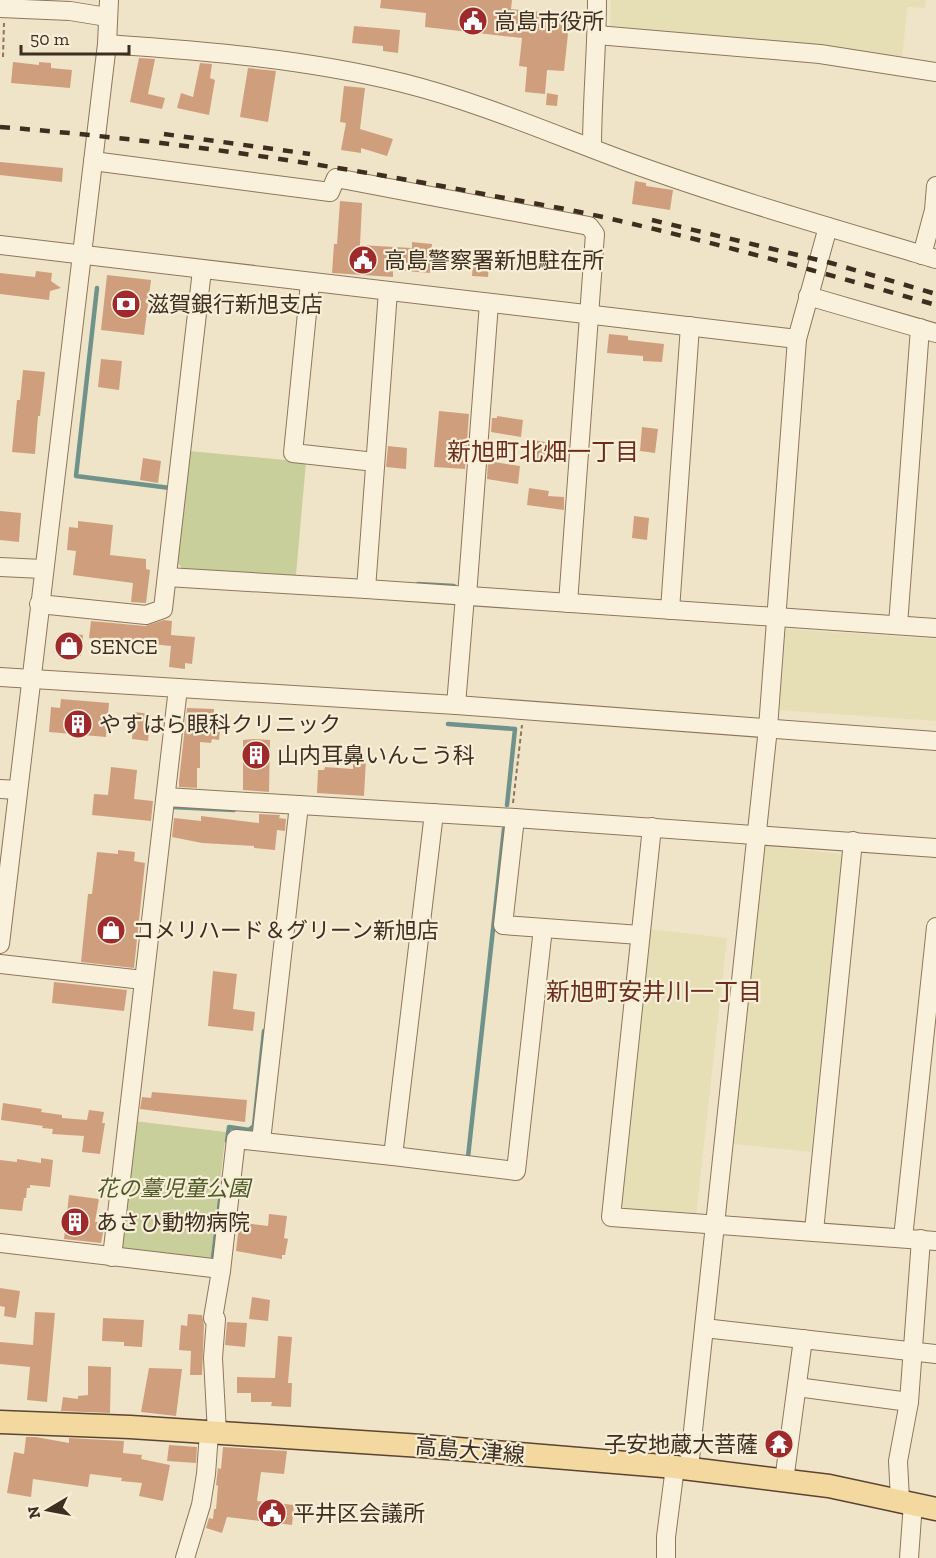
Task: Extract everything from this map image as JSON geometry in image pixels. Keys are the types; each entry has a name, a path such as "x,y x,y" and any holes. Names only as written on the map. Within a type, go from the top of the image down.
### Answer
{"main road":[{"name":"高島大津線","path":"0,1422 72,1424 422,1446 682,1468 829,1486 936,1509"}],"street":[{"path":"592,148 597,0"},
{"path":"0,944 9,789 31,679 107,44 108,8 70,10 2,8"},
{"path":"597,35 820,54 936,72"},
{"path":"107,44 215,52 358,73 404,83 464,101 657,172 929,257 936,186"},
{"path":"93,161 330,192 336,177 589,226 595,234 568,603"},
{"path":"666,1558 666,1537 682,1468 704,1328 757,835 768,728 797,339 828,227"},
{"path":"0,245 797,339"},
{"path":"39,604 146,615 163,609 202,270"},
{"path":"310,283 293,453 375,462"},
{"path":"366,589 388,291"},
{"path":"808,297 928,331 898,625"},
{"path":"456,705 489,303"},
{"path":"670,610 690,326"},
{"path":"0,567 43,569"},
{"path":"167,577 936,628"},
{"path":"0,677 456,705 936,741"},
{"path":"112,1257 178,688"},
{"path":"166,797 513,817 936,848"},
{"path":"261,1141 299,805"},
{"path":"393,1156 434,813"},
{"path":"513,817 503,925 640,935"},
{"path":"652,827 611,1217 920,1239"},
{"path":"814,1231 853,841"},
{"path":"909,1558 907,1502 898,1461 909,1402 913,1351 936,927"},
{"path":"185,1558 201,1505 213,1433 213,1358 216,1318 213,1318 236,1139 516,1171 543,928"},
{"path":"0,964 143,980"},
{"path":"0,1243 220,1269"},
{"path":"704,1328 936,1354"},
{"path":"784,1481 804,1339"},
{"path":"797,1387 909,1402"}],"path":[{"path":"2,8 3,57"},
{"path":"513,817 523,710"}],"shaded area":[{"path":"611,0 926,0 925,8 907,7 902,60 610,30"},
{"path":"785,629 936,639 936,721 779,710"},
{"path":"765,846 843,854 811,1152 734,1144"},
{"path":"649,929 727,938 696,1216 619,1207"}],"green space":[{"path":"189,451 306,462 296,575 183,570 178,563"},
{"name":"花の薹児童公園","path":"134,1121 226,1132 210,1263 124,1252 119,1245"}],"building":[{"path":"381,0 512,0 511,9 570,15 564,71 547,70 545,94 525,92 527,67 519,66 522,38 425,27 426,13 380,8"},
{"path":"354,26 400,30 398,53 383,51 383,46 352,43"},
{"path":"139,58 155,59 148,94 165,98 162,109 130,102"},
{"path":"13,62 39,65 39,62 51,63 51,68 72,70 70,88 11,83"},
{"path":"200,63 212,64 210,78 215,80 209,115 177,108 181,93 193,97"},
{"path":"248,68 276,71 268,122 240,117"},
{"path":"344,86 365,88 360,129 393,139 387,156 361,148 361,153 341,150 346,123 340,122"},
{"path":"547,93 558,95 557,106 546,105"},
{"path":"0,162 63,168 62,182 0,175"},
{"path":"635,181 646,183 646,186 673,190 670,210 632,204"},
{"path":"340,201 362,203 360,245 412,248 412,242 432,244 430,273 393,270 393,277 332,273"},
{"path":"474,253 490,254 488,277 472,276"},
{"path":"36,271 52,273 51,281 61,288 50,291 49,300 0,294 0,273 35,277"},
{"name":"滋賀銀行新旭支店","path":"107,275 151,280 144,335 101,330"},
{"path":"609,334 628,336 628,340 664,344 662,362 643,361 643,356 607,353"},
{"path":"101,359 122,361 119,390 98,387"},
{"path":"23,370 45,372 35,454 12,452 17,400 20,400"},
{"path":"439,411 469,414 465,469 434,467"},
{"path":"497,416 523,420 521,437 491,432 492,418 497,418"},
{"path":"642,427 658,429 655,453 640,451"},
{"path":"534,440 551,443 549,462 531,459"},
{"path":"388,446 407,448 406,469 386,467"},
{"path":"143,458 161,461 158,483 140,480"},
{"path":"488,461 520,466 518,484 487,479"},
{"path":"529,488 549,491 548,496 564,497 564,510 527,505"},
{"path":"0,511 21,513 19,542 0,540"},
{"path":"634,516 649,518 647,540 632,538"},
{"path":"78,521 113,525 110,555 146,559 146,569 150,570 146,603 131,602 133,583 73,575 76,551 67,550 69,527 78,528"},
{"path":"164,620 172,621 171,635 195,637 192,664 185,663 185,669 169,667 171,646 89,638 91,621 145,626"},
{"name":"SENCE","path":"68,633 83,635 81,656 56,653 58,636 67,637"},
{"name":"やすはら眼科クリニック","path":"61,699 109,703 106,737 49,732 51,707 60,708"},
{"path":"187,708 214,709 213,727 220,728 219,740 212,739 211,743 200,742 197,788 179,787"},
{"path":"134,712 151,714 148,741 132,739"},
{"name":"山内耳鼻いんこう科","path":"243,740 270,740 269,792 243,790"},
{"path":"353,759 366,759 364,796 317,793 318,770 324,770 325,767 353,769"},
{"path":"111,767 137,770 134,799 153,801 151,821 92,815 94,794 108,795"},
{"path":"259,814 280,815 279,818 286,819 285,831 277,830 275,850 254,848 254,846 202,843 172,837 174,818 201,821 201,816 259,823"},
{"name":"コメリハード＆グリーン新旭店","path":"118,850 135,852 134,861 145,863 134,968 81,962 88,894 92,894 97,852 118,854"},
{"path":"213,971 237,974 233,1009 255,1012 253,1031 208,1026"},
{"path":"54,982 127,990 124,1011 52,1003"},
{"path":"152,1092 247,1100 245,1122 140,1109 142,1097 151,1098"},
{"path":"3,1103 42,1109 41,1112 62,1115 62,1118 87,1120 89,1110 104,1112 102,1123 105,1123 100,1154 82,1152 84,1136 52,1134 53,1129 42,1128 43,1126 1,1120"},
{"path":"41,1158 53,1160 50,1187 30,1185 30,1188 27,1188 22,1211 0,1209 0,1160 17,1162 17,1159 41,1163"},
{"path":"69,1195 99,1199 95,1222 105,1222 101,1243 64,1239"},
{"path":"269,1214 287,1216 284,1238 288,1239 282,1259 236,1251 239,1225 245,1225 245,1223 268,1226"},
{"path":"0,1288 20,1291 16,1318 4,1316 5,1307 0,1306"},
{"path":"252,1297 270,1300 268,1321 249,1319"},
{"path":"35,1312 55,1313 47,1402 27,1400 30,1367 0,1364 0,1342 33,1345"},
{"path":"188,1314 202,1315 204,1325 202,1375 190,1375 191,1351 179,1350 181,1325 187,1326"},
{"path":"103,1318 144,1320 142,1347 124,1346 124,1342 102,1341"},
{"path":"227,1322 247,1323 245,1347 225,1345"},
{"path":"278,1336 292,1337 288,1383 292,1383 291,1407 271,1406 272,1402 251,1402 251,1393 237,1393 237,1377 275,1378"},
{"path":"88,1366 111,1367 110,1413 61,1411 63,1397 78,1399 78,1396 88,1395"},
{"path":"149,1368 182,1369 176,1416 141,1412"},
{"path":"26,1437 69,1443 69,1438 124,1441 123,1453 142,1455 141,1459 170,1465 163,1501 139,1496 142,1483 90,1474 88,1487 33,1479 31,1497 7,1493 14,1452 24,1454"},
{"path":"169,1445 197,1447 196,1463 167,1461"},
{"path":"223,1447 287,1451 284,1474 261,1472 257,1501 294,1505 292,1525 227,1517 222,1533 206,1528 209,1518 213,1519 214,1509 216,1509 218,1486 216,1485 218,1468 221,1469"}],"waterway":[{"path":"97,288 76,476 170,488"},
{"path":"418,584 454,586"},
{"path":"448,724 515,729 507,805"},
{"path":"172,807 234,810"},
{"path":"468,1157 504,829"},
{"path":"227,1141 229,1127 249,1130 254,1126 264,1031"},
{"path":"213,1257 220,1200"}],"railway":[{"path":"0,127 248,154 564,209 731,248 936,305"},
{"path":"164,134 310,154"},
{"path":"652,220 831,263 936,294"}],"place":[{"name":"高島市役所","path":"473,21"},
{"name":"高島警察署新旭駐在所","path":"363,260"},
{"name":"滋賀銀行新旭支店","path":"126,304"},
{"name":"SENCE","path":"69,646"},
{"name":"やすはら眼科クリニック","path":"78,724"},
{"name":"山内耳鼻いんこう科","path":"256,755"},
{"name":"コメリハード＆グリーン新旭店","path":"111,930"},
{"name":"あさひ動物病院","path":"75,1222"},
{"name":"子安地蔵大菩薩","path":"779,1444"},
{"name":"平井区会議所","path":"272,1513"}],"district":[{"name":"新旭町北畑一丁目","path":"543,452"},
{"name":"新旭町安井川一丁目","path":"654,992"}]}
